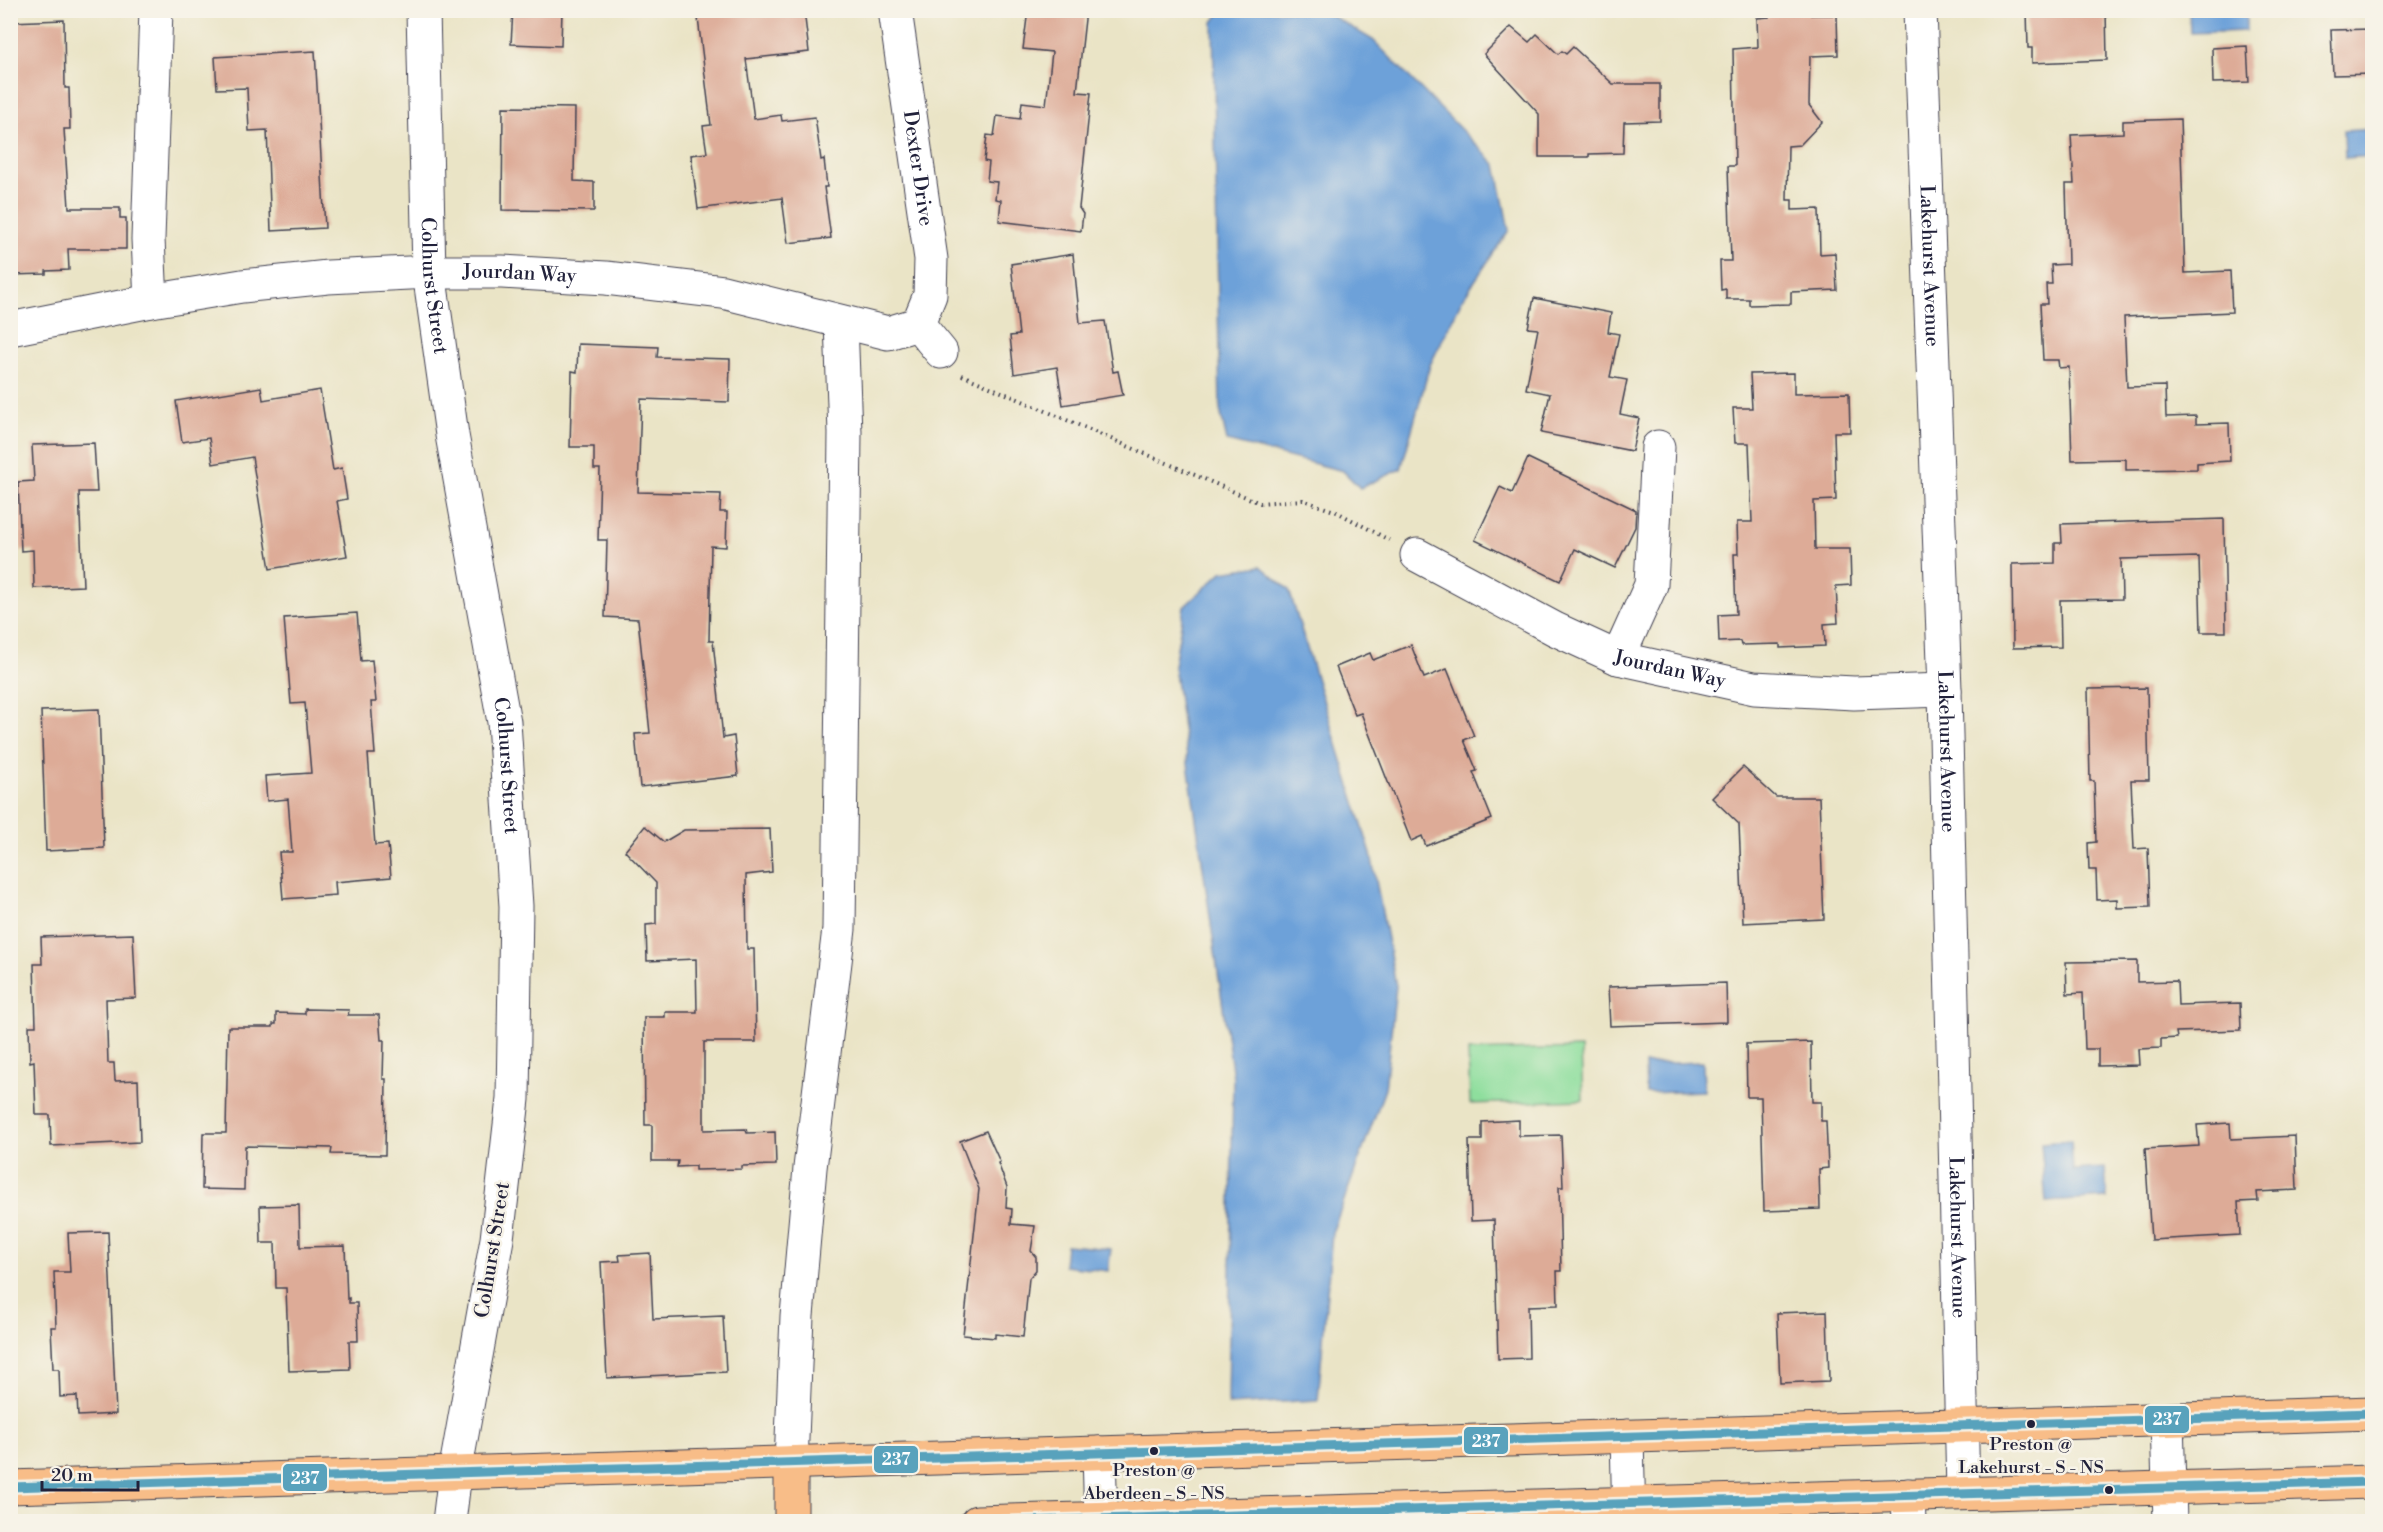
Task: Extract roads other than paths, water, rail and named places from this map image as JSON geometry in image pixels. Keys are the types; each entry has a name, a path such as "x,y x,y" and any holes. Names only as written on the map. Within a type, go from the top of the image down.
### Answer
{"main road":[{"path":"10,1487 2373,1413"},
{"path":"791,1463 791,1521"},
{"path":"977,1521 1909,1508 1963,1493 2373,1482"}],"street":[{"path":"151,301 148,239 156,10"},
{"name":"Colhurst Street","path":"423,10 429,272 452,435 504,722 516,906 513,1099 497,1239 455,1473 449,1521"},
{"name":"Dexter Drive","path":"895,10 931,259 930,295 918,324"},
{"name":"Lakehurst Avenue","path":"1920,10 1945,690 1963,1493"},
{"name":"Jourdan Way","path":"10,329 151,301 274,283 429,272 502,272 606,278 723,292 888,333 918,324"},
{"path":"791,1463 797,1316 809,1180 839,929 845,433 841,322"},
{"path":"918,324 941,352"},
{"path":"1618,658 1651,585 1658,447"},
{"name":"Jourdan Way","path":"1417,555 1554,629 1618,658 1754,688 1854,693 1945,690"},
{"path":"2167,1419 2170,1521"},
{"path":"1627,1436 1629,1512"},
{"path":"1099,1453 1101,1520"}],"water":[{"path":"1222,10 1324,11 1373,40 1496,165 1509,230 1462,300 1430,365 1401,469 1360,488 1343,471 1227,441 1220,410 1213,22"},
{"path":"2189,11 2246,11 2246,31 2190,33"},
{"path":"2372,129 2372,156 2345,158 2344,131"},
{"path":"1261,566 1289,590 1371,854 1396,986 1385,1089 1332,1233 1318,1400 1228,1405 1233,1077 1174,666 1184,607 1222,572"},
{"path":"1703,1062 1704,1091 1646,1093 1645,1064"},
{"path":"2071,1141 2073,1170 2105,1168 2107,1198 2046,1202 2041,1143"},
{"path":"1066,1245 1111,1249 1108,1271 1064,1266"}],"place":[{"name":"Preston @ Lakehurst - S - NS","path":"2031,1424"},
{"name":"Preston @ Aberdeen - S - NS","path":"1154,1451"}]}
